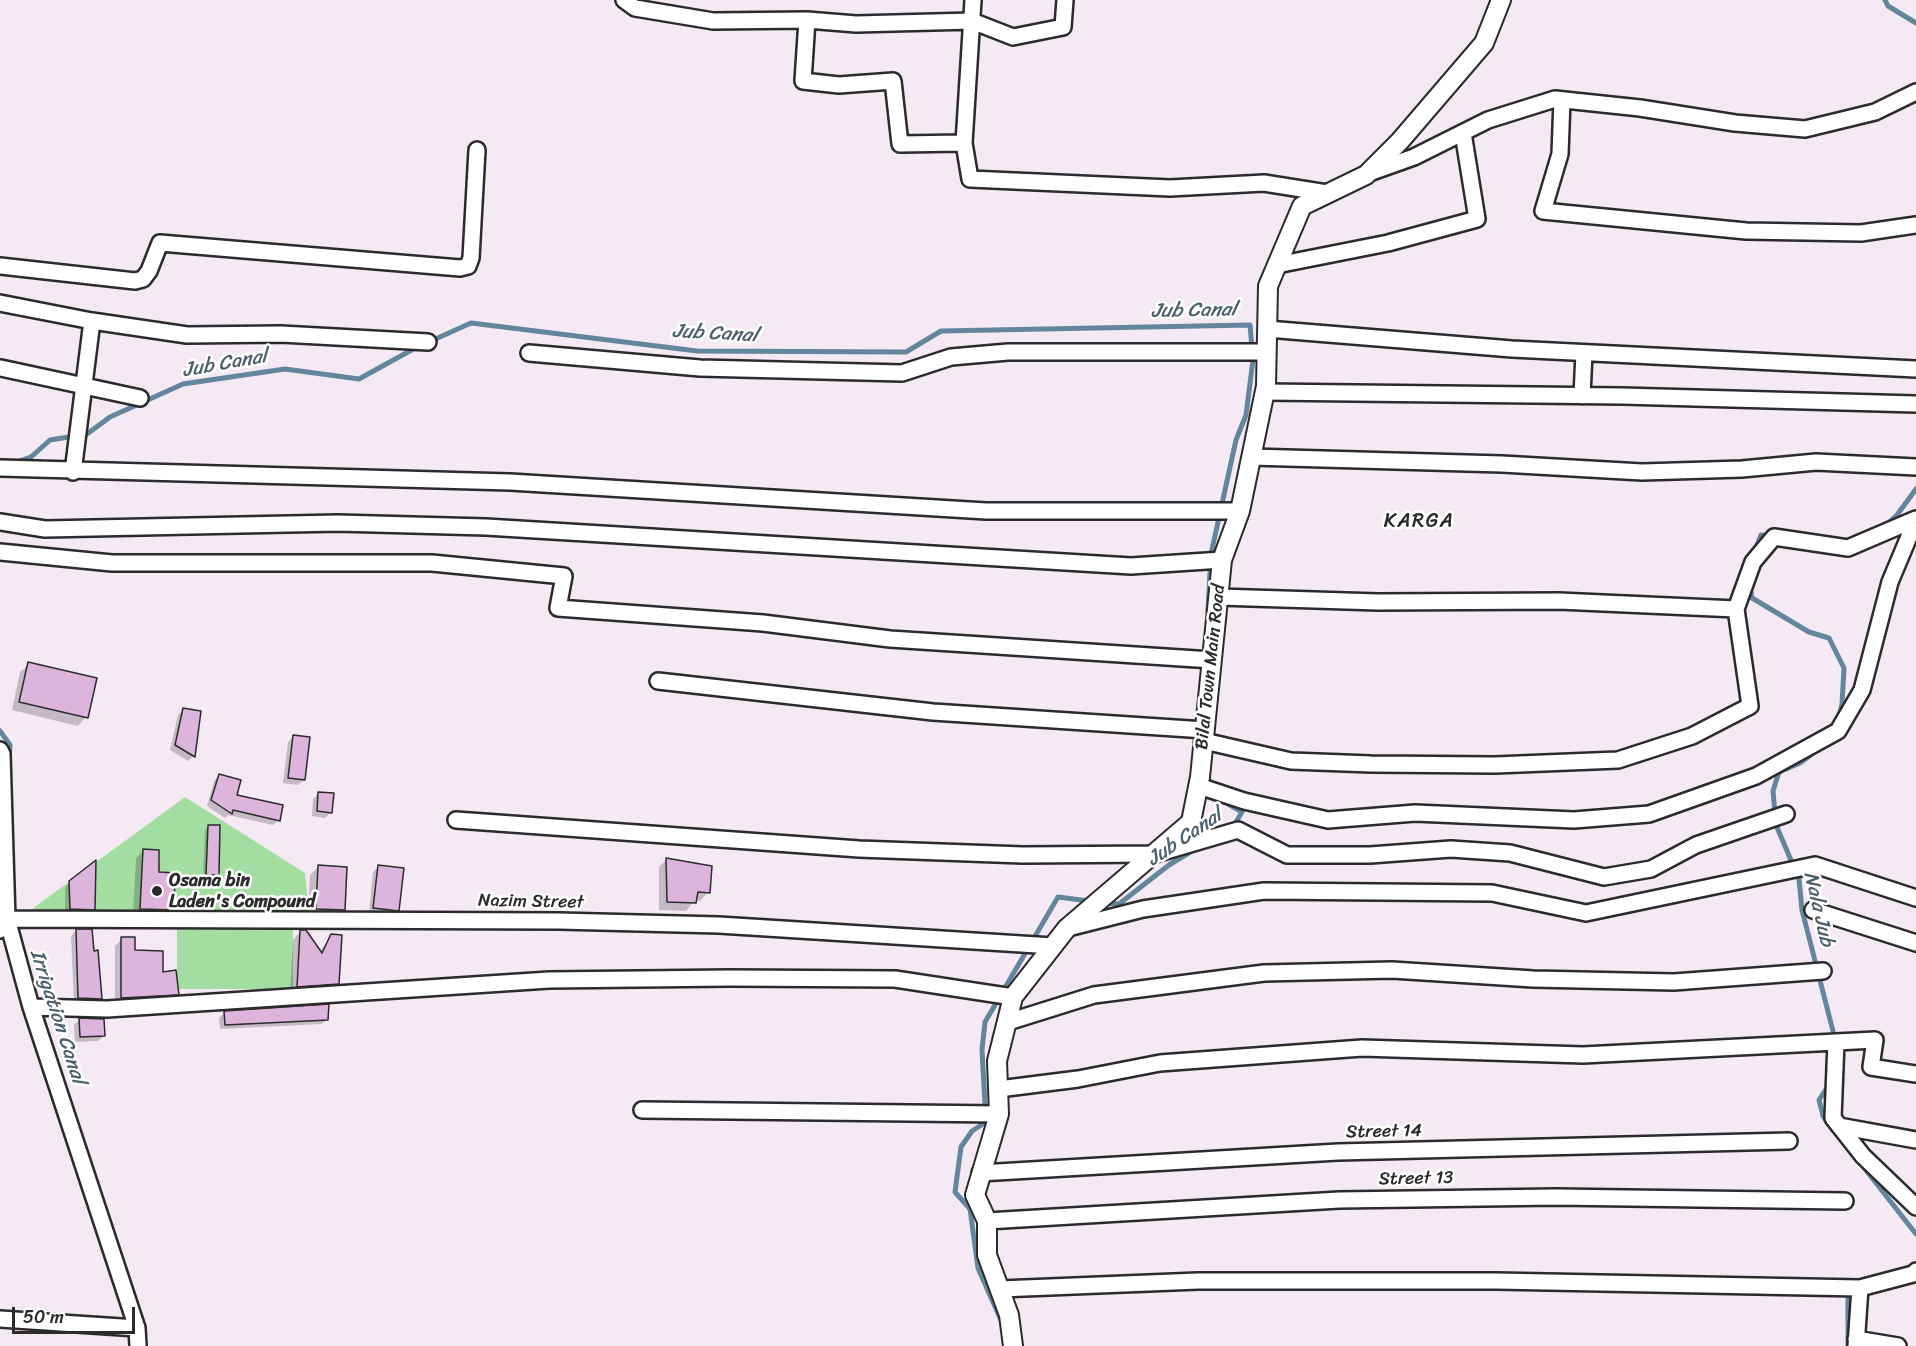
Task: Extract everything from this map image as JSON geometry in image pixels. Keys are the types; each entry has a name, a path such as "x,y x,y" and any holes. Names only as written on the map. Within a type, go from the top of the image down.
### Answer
{"street":[{"path":"624,0 635,8 713,21 807,20 856,24 972,21 1014,37 1064,27 1065,0"},
{"path":"973,0 964,143 970,179 1170,188 1264,183 1327,193"},
{"name":"Bilal Town Main Road","path":"1012,1346 1009,1315 987,1255 987,1221 975,1194 999,1114 997,1061 1013,996 1067,928 1191,822 1199,786 1222,561 1240,511 1265,392 1268,286 1302,206 1366,175 1400,141 1484,43 1501,0"},
{"path":"807,20 803,81 839,85 893,81 900,144 964,143"},
{"path":"1366,175 1413,157 1488,120 1555,99 1640,108 1735,123 1805,129 1875,111 1916,92"},
{"path":"1562,100 1560,154 1543,211 1746,231 1861,233 1916,225"},
{"path":"1277,265 1389,243 1477,219 1463,133"},
{"path":"0,266 135,281 143,279 149,271 160,243 460,268 468,266 471,258 477,150"},
{"path":"0,303 92,321 187,335 281,334 428,342"},
{"path":"73,472 92,321"},
{"path":"1267,329 1584,353 1916,369"},
{"path":"529,353 700,368 902,373 951,357 1008,352 1267,352"},
{"path":"1582,396 1584,353"},
{"path":"1,368 141,398"},
{"path":"1265,392 1582,396 1916,404"},
{"path":"1251,457 1502,464 1642,472 1742,469 1816,462 1916,467"},
{"path":"0,468 73,472 510,482 986,511 1240,511"},
{"path":"658,681 933,712 1204,735 1291,761 1495,765 1618,760 1692,736 1750,706 1736,609 1754,562 1774,537 1848,548 1916,520"},
{"path":"1199,786 1244,801 1328,820 1415,813 1574,820 1649,814 1756,776 1838,731 1862,690 1890,582 1916,520"},
{"path":"0,522 45,529 338,523 486,527 1131,566 1222,561"},
{"path":"0,552 112,563 432,563 564,576 558,608 763,622 890,639 1212,660"},
{"path":"1218,597 1378,602 1559,601 1736,609"},
{"path":"0,750 4,924 137,1328 138,1346"},
{"path":"456,820 859,849 1023,855 1155,854 1238,830 1287,855 1370,855 1451,849 1510,853 1604,877 1651,869 1696,846 1786,814"},
{"path":"1067,928 1143,909 1263,891 1492,894 1586,913 1815,865 1916,898"},
{"path":"1813,910 1916,943"},
{"name":"Nazim Street","path":"4,924 674,924 1053,946"},
{"path":"1008,1022 1094,995 1264,973 1392,970 1533,979 1674,981 1823,971"},
{"path":"31,1007 106,1009 549,980 895,979 1013,996"},
{"path":"999,1089 1078,1079 1160,1063 1362,1048 1583,1055 1875,1040 1871,1067 1916,1074"},
{"path":"1836,1042 1833,1118 1863,1156 1916,1207"},
{"path":"642,1110 999,1114"},
{"path":"1839,1126 1916,1140"},
{"name":"Street 14","path":"980,1173 1338,1152 1593,1148 1789,1141"},
{"name":"Street 13","path":"987,1221 1339,1200 1567,1197 1845,1201"},
{"path":"1000,1289 1245,1281 1496,1281 1860,1288 1913,1274 1916,1271"},
{"path":"1860,1288 1856,1342 1898,1346"},
{"path":"0,1319 137,1328"}],"green space":[{"path":"185,797 305,873 309,914 28,912"},
{"path":"177,926 293,926 293,989 177,989"}],"building":[{"path":"28,662 97,678 88,718 19,702"},
{"path":"183,708 201,711 195,757 175,745"},
{"path":"293,735 310,737 305,780 288,778"},
{"path":"219,774 241,780 237,795 283,805 280,821 233,810 232,814 211,800"},
{"path":"318,792 334,793 332,813 317,811"},
{"path":"208,825 220,825 219,875 206,875"},
{"name":"Osama bin Laden's Compound","path":"143,849 159,850 159,872 175,873 174,910 140,909"},
{"path":"666,858 712,866 710,893 698,892 696,903 667,902"},
{"path":"96,860 95,910 70,909 69,881"},
{"path":"318,865 347,867 345,910 316,909"},
{"path":"378,865 404,868 399,911 373,908"},
{"path":"76,929 92,929 94,951 98,950 102,999 78,998"},
{"path":"300,930 306,930 322,953 331,934 342,935 339,984 297,987"},
{"path":"121,937 135,937 135,950 163,951 163,972 176,970 179,995 121,998"},
{"path":"329,1004 328,1020 225,1025 224,1011"},
{"path":"79,1018 104,1019 105,1036 80,1037"}],"waterway":[{"name":"Nala Jub","path":"1885,0 1888,6 1916,23"},
{"name":"Jub Canal","path":"431,341 471,323 697,351 906,352 941,331 1250,325 1253,360 1246,415 1236,440 1211,554 1208,611"},
{"name":"Jub Canal","path":"13,463 31,457 50,440 87,434 110,417 183,384 285,369 359,379 417,347"},
{"name":"Nala Jub","path":"1886,525 1897,515 1916,489"},
{"name":"Nala Jub","path":"1755,551 1761,535 1770,536"},
{"name":"Nala Jub","path":"1750,586 1752,598 1809,632 1829,638 1844,668 1842,704 1838,720"},
{"name":"Irrigation Canal","path":"0,731 10,745 9,762"},
{"name":"Nala Jub","path":"1824,745 1800,763 1779,772 1773,791 1776,825 1799,879 1802,910 1835,1039"},
{"name":"Jub Canal","path":"1221,800 1242,812 1233,827"},
{"name":"Jub Canal","path":"1104,903 1119,904 1169,865 1197,848"},
{"name":"Jub Canal","path":"1004,1327 978,1268 970,1209 955,1192 961,1147 972,1131 986,1122 982,1050 985,1022 1058,897 1089,901"},
{"name":"Nala Jub","path":"1830,1083 1819,1100 1823,1116 1831,1127"},
{"name":"Nala Jub","path":"1858,1160 1916,1234"},
{"name":"Nala Jub","path":"1848,1346 1848,1299 1858,1295"}],"place":[{"name":"Osama bin Laden's Compound","path":"157,891"}],"district":[{"name":"KARGA","path":"1419,522"}]}
